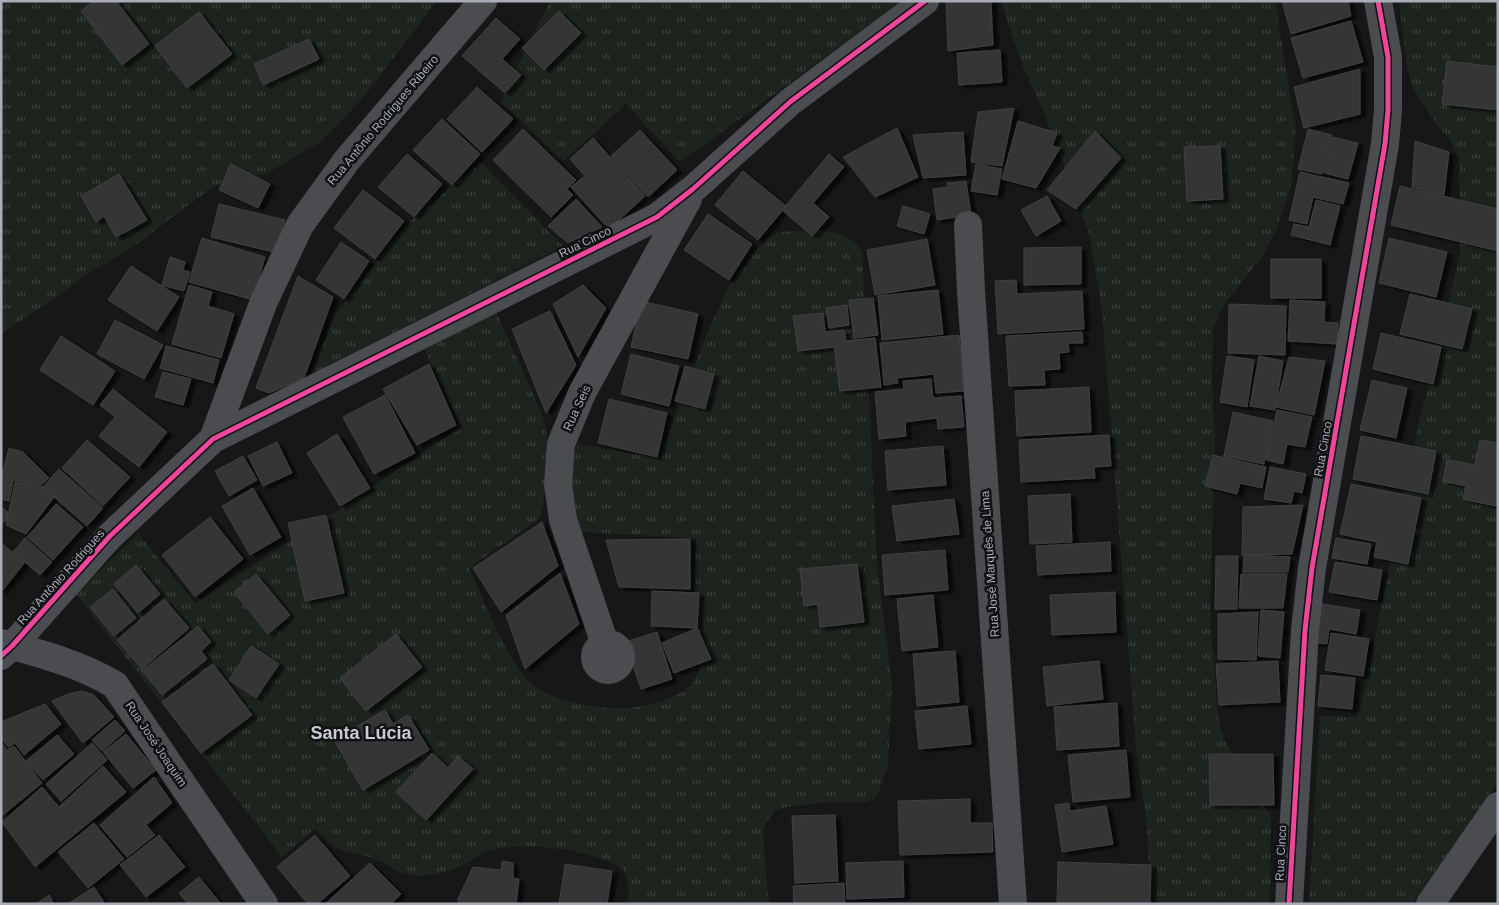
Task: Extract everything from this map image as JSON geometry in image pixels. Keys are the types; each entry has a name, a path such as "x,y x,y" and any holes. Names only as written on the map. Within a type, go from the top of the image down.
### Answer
{"street":[{"name":"Rua Antônio Rodrigues Ribeiro","path":"213,438 264,302 300,225 347,160 483,1"},
{"name":"Rua Cinco","path":"213,438 657,217 693,189 790,102 925,1"},
{"name":"Rua Cinco","path":"1289,904 1304,630 1312,568 1385,144 1388,110 1388,57 1378,1"},
{"name":"Rua Seis","path":"605,644 563,520 558,484 561,444 582,393 693,189"},
{"name":"Rua José Marquês de Lima","path":"968,225 972,311 1013,904"},
{"name":"Rua Antônio Rodrigues","path":"5,649 109,537 213,438"},
{"name":"Rua José Joaquim","path":"5,649 89,672 115,686 264,904"},
{"path":"1430,904 1498,806"}],"green space":[{"path":"1,1 437,1 362,99 320,142 269,172 215,186 136,245 88,274 45,305 1,333"},
{"path":"550,1 904,1 680,162 626,104 563,161 502,102 510,81"},
{"path":"1001,1 1276,1 1296,131 1291,186 1276,231 1263,255 1228,300 1220,312 1213,329 1212,381 1215,438 1210,620 1219,723 1225,741 1271,816 1270,904 1152,904 1145,808 1137,760 1102,311 1090,236 1043,110 1021,62"},
{"path":"1399,1 1498,1 1498,782 1411,904 1309,904 1320,716 1355,717 1360,711 1420,416 1460,253 1459,158 1450,140 1436,124 1412,86 1406,60"},
{"path":"481,162 563,246 310,375 335,315 373,266 406,225"},
{"path":"825,231 841,234 856,244 862,252 877,565 892,684 888,766 877,796 868,802 818,803 787,807 775,811 766,823 763,835 769,904 628,904 629,888 623,868 594,856 543,847 527,846 496,849 484,853 452,870 431,875 415,876 395,870 373,858 342,850 327,841 315,829 282,857 75,593 139,534 195,603 334,513 461,427 422,344 495,309 540,408 544,420 548,448 546,484 540,518 469,568 497,630 524,675 538,689 558,698 594,706 624,708 639,707 671,698 685,690 695,679 699,671 694,588 696,538 580,532 574,510 572,488 574,455 577,444 659,458 707,334 728,287 755,251 768,238 778,232"}],"building":[{"path":"94,1 116,1 149,44 122,65 81,11"},
{"path":"946,1 991,1 993,45 948,51"},
{"path":"1282,1 1348,1 1351,16 1291,34"},
{"path":"559,11 581,33 544,70 522,48"},
{"path":"199,12 232,54 187,88 155,46"},
{"path":"496,18 520,39 502,59 521,75 505,93 462,56"},
{"path":"1351,21 1363,62 1303,78 1291,38"},
{"path":"309,39 319,59 263,85 254,64"},
{"path":"1000,50 1002,82 959,85 957,53"},
{"path":"1447,61 1498,67 1498,110 1442,104"},
{"path":"1360,69 1360,114 1304,128 1294,87"},
{"path":"477,87 513,119 482,152 447,119"},
{"path":"1014,108 1002,166 971,162 978,112"},
{"path":"442,119 480,154 452,185 413,150"},
{"path":"1018,121 1057,133 1052,146 1060,148 1036,188 1002,179"},
{"path":"897,128 918,177 875,197 843,157"},
{"path":"523,129 576,180 567,189 573,195 551,217 493,160"},
{"path":"1308,129 1332,135 1322,174 1298,169"},
{"path":"640,130 677,170 648,197 611,156"},
{"path":"1095,131 1121,158 1076,209 1047,190"},
{"path":"963,132 966,175 923,178 913,135"},
{"path":"1333,137 1358,143 1348,179 1324,173"},
{"path":"593,138 645,196 609,229 571,187 585,176 570,159"},
{"path":"1415,141 1449,152 1444,195 1412,187"},
{"path":"1220,146 1223,199 1187,201 1184,147"},
{"path":"407,154 442,184 414,217 378,187"},
{"path":"829,154 844,167 813,203 829,217 812,236 782,210"},
{"path":"231,164 270,184 258,208 219,190"},
{"path":"976,164 1002,169 997,195 971,191"},
{"path":"743,171 786,206 758,240 715,205"},
{"path":"1300,172 1349,183 1343,204 1313,197 1307,224 1289,220"},
{"path":"119,174 147,220 116,237 104,216 96,222 81,196"},
{"path":"966,181 971,215 937,220 933,189 948,187 947,183"},
{"path":"1400,186 1498,209 1498,251 1391,225"},
{"path":"363,190 404,221 375,259 334,228"},
{"path":"1047,196 1061,221 1036,236 1021,210"},
{"path":"576,199 602,227 568,243 548,226"},
{"path":"1316,200 1340,206 1330,245 1291,235 1294,224 1309,227"},
{"path":"219,204 285,220 277,253 211,237"},
{"path":"903,206 930,214 924,234 897,226"},
{"path":"708,214 752,244 729,280 684,250"},
{"path":"202,238 265,257 253,300 189,282"},
{"path":"1389,238 1447,252 1436,297 1379,283"},
{"path":"927,239 935,285 875,295 867,250"},
{"path":"341,242 369,261 344,299 316,280"},
{"path":"1081,247 1081,284 1024,285 1024,248"},
{"path":"170,257 185,262 183,270 190,272 184,291 162,285"},
{"path":"1271,259 1321,259 1321,298 1271,298"},
{"path":"131,266 179,297 157,331 108,300"},
{"path":"298,276 333,297 304,378 269,393 256,388"},
{"path":"1016,280 1017,294 1082,291 1084,329 998,334 995,281"},
{"path":"189,285 212,292 208,306 234,314 221,358 172,344"},
{"path":"583,285 606,308 578,357 553,304"},
{"path":"938,290 943,334 882,340 878,296"},
{"path":"1410,294 1472,309 1462,349 1400,334"},
{"path":"873,298 878,335 854,338 849,300"},
{"path":"1290,300 1325,302 1324,322 1338,323 1337,344 1288,341"},
{"path":"641,301 698,314 688,359 631,347"},
{"path":"1229,304 1286,306 1285,355 1228,353"},
{"path":"847,305 849,325 829,328 826,308"},
{"path":"550,311 576,365 546,413 512,329"},
{"path":"823,313 825,332 844,330 846,341 875,338 881,387 840,391 834,347 798,351 793,316"},
{"path":"115,320 163,345 144,379 97,354"},
{"path":"1082,332 1083,343 1068,343 1069,352 1059,353 1060,369 1044,370 1045,385 1009,386 1006,336"},
{"path":"1381,333 1441,347 1433,384 1373,369"},
{"path":"959,335 964,391 936,393 934,374 897,378 898,383 884,385 880,343"},
{"path":"61,336 115,371 93,405 40,370"},
{"path":"166,346 219,360 213,383 160,368"},
{"path":"631,354 679,366 669,406 621,394"},
{"path":"1227,356 1254,360 1247,407 1220,402"},
{"path":"1259,356 1283,361 1275,410 1250,406"},
{"path":"1289,357 1325,361 1314,415 1276,407"},
{"path":"429,364 456,425 417,445 383,389"},
{"path":"685,366 714,374 705,409 675,401"},
{"path":"163,372 191,379 183,405 155,397"},
{"path":"931,379 933,398 961,396 964,427 938,429 937,418 905,422 906,436 879,439 875,392 904,389 903,381"},
{"path":"1372,380 1407,388 1396,438 1360,430"},
{"path":"1089,387 1091,432 1017,436 1015,391"},
{"path":"113,389 167,432 139,467 99,436 115,417 100,405"},
{"path":"385,395 415,453 374,474 343,417"},
{"path":"609,399 667,413 657,457 598,443"},
{"path":"1277,410 1312,417 1305,447 1287,444 1283,464 1266,460"},
{"path":"1233,412 1273,421 1264,464 1224,456"},
{"path":"337,434 370,488 340,506 307,453"},
{"path":"1109,435 1111,466 1094,467 1095,478 1021,482 1019,440"},
{"path":"1361,436 1436,451 1428,494 1353,479"},
{"path":"87,440 130,477 103,506 62,468"},
{"path":"1480,440 1498,443 1498,495 1496,506 1463,499 1466,486 1443,481 1447,460 1475,465"},
{"path":"277,442 292,473 263,486 248,456"},
{"path":"943,446 946,485 888,490 885,451"},
{"path":"9,448 23,452 49,478 41,485 13,480 9,501 1,499 1,478"},
{"path":"1213,455 1266,467 1262,488 1240,483 1237,494 1205,486"},
{"path":"243,456 257,480 229,496 215,471"},
{"path":"1270,467 1306,474 1302,493 1294,491 1291,503 1264,499"},
{"path":"59,469 103,508 87,526 43,487"},
{"path":"15,482 43,487 54,497 26,534 6,525"},
{"path":"1351,484 1421,498 1408,564 1374,557 1377,542 1340,534"},
{"path":"253,488 281,537 250,555 222,506"},
{"path":"1070,494 1072,542 1030,544 1028,496"},
{"path":"954,499 959,534 897,541 892,506"},
{"path":"56,504 83,527 53,560 27,537"},
{"path":"1303,505 1292,554 1242,555 1243,507"},
{"path":"1,507 8,512 7,519 1,525"},
{"path":"326,515 344,593 305,601 288,523"},
{"path":"210,517 243,559 195,597 162,555"},
{"path":"542,522 558,566 501,612 473,568"},
{"path":"25,538 52,562 40,575 13,552"},
{"path":"1336,538 1371,544 1367,564 1332,558"},
{"path":"690,539 690,589 619,587 606,540"},
{"path":"1110,542 1111,571 1038,575 1036,546"},
{"path":"1,543 25,562 2,591 1,591"},
{"path":"945,550 948,590 885,595 882,555"},
{"path":"1244,555 1290,557 1288,572 1243,572"},
{"path":"1216,556 1238,556 1237,609 1215,609"},
{"path":"1335,562 1382,570 1377,600 1329,592"},
{"path":"857,564 864,622 820,627 818,604 804,606 800,569"},
{"path":"136,565 160,594 138,613 114,584"},
{"path":"560,573 579,624 525,669 506,615"},
{"path":"256,574 290,615 268,634 234,592"},
{"path":"1241,574 1287,574 1283,608 1239,608"},
{"path":"113,589 136,618 114,636 90,607"},
{"path":"652,591 699,593 697,628 651,626"},
{"path":"1115,592 1116,632 1052,635 1050,595"},
{"path":"933,595 938,647 902,651 897,599"},
{"path":"164,599 189,628 142,669 117,640"},
{"path":"1317,603 1360,610 1356,634 1329,629 1327,644 1311,642"},
{"path":"1261,610 1284,612 1280,658 1258,656"},
{"path":"1258,612 1256,660 1218,659 1218,614"},
{"path":"198,626 211,642 201,651 207,659 162,695 142,671"},
{"path":"697,628 711,659 674,673 662,643"},
{"path":"657,632 672,679 641,689 625,642"},
{"path":"1331,633 1369,639 1363,676 1325,670"},
{"path":"396,634 422,667 366,711 340,678"},
{"path":"251,646 279,664 256,698 229,680"},
{"path":"955,651 959,702 917,706 913,654"},
{"path":"1099,661 1103,699 1047,706 1043,667"},
{"path":"1278,661 1280,702 1219,705 1216,664"},
{"path":"213,664 252,715 201,753 162,702"},
{"path":"1321,675 1355,678 1352,709 1318,706"},
{"path":"82,691 94,695 114,717 83,743 52,701 68,694"},
{"path":"1117,703 1119,746 1057,750 1054,707"},
{"path":"45,704 61,724 24,755 15,743 8,747 1,738 1,722"},
{"path":"967,706 971,744 919,749 915,711"},
{"path":"385,710 393,724 408,715 429,750 363,790 334,740"},
{"path":"115,720 125,731 102,751 92,740"},
{"path":"126,734 156,770 133,788 103,752"},
{"path":"57,735 74,754 43,780 26,761"},
{"path":"1,742 7,750 14,746 42,783 3,815 1,813"},
{"path":"92,743 107,760 61,801 46,784"},
{"path":"1126,750 1130,797 1073,802 1068,755"},
{"path":"432,753 448,768 458,756 473,769 426,820 396,792"},
{"path":"1209,754 1273,754 1274,805 1210,805"},
{"path":"103,766 126,792 35,867 2,822 42,787 59,807"},
{"path":"154,777 172,803 146,825 155,835 127,857 100,825"},
{"path":"970,799 970,823 992,823 993,852 900,855 898,801"},
{"path":"1069,803 1070,811 1106,806 1113,844 1062,852 1055,805"},
{"path":"835,815 838,881 795,883 792,816"},
{"path":"94,823 124,859 88,888 58,852"},
{"path":"159,835 185,867 146,897 120,865"},
{"path":"315,835 350,876 317,904 308,904 277,867"},
{"path":"502,861 513,863 513,878 519,879 516,904 459,904 458,899 473,867 501,870"},
{"path":"903,861 904,897 847,899 846,863"},
{"path":"1058,862 1151,865 1150,903 1057,904"},
{"path":"370,863 401,894 391,904 325,904"},
{"path":"565,864 612,871 607,904 559,904"},
{"path":"199,877 221,904 188,904 179,893"},
{"path":"844,883 845,904 794,904 793,886"},
{"path":"94,887 105,904 68,904"},
{"path":"49,895 54,904 36,904"}],"cycle path":[{"path":"1,656 109,537 213,439 657,217 693,189 790,102 925,1"},
{"path":"1289,904 1305,630 1312,568 1385,144 1388,110 1388,57 1378,1"}],"district":[{"name":"Santa Lúcia","path":"361,733"}]}
